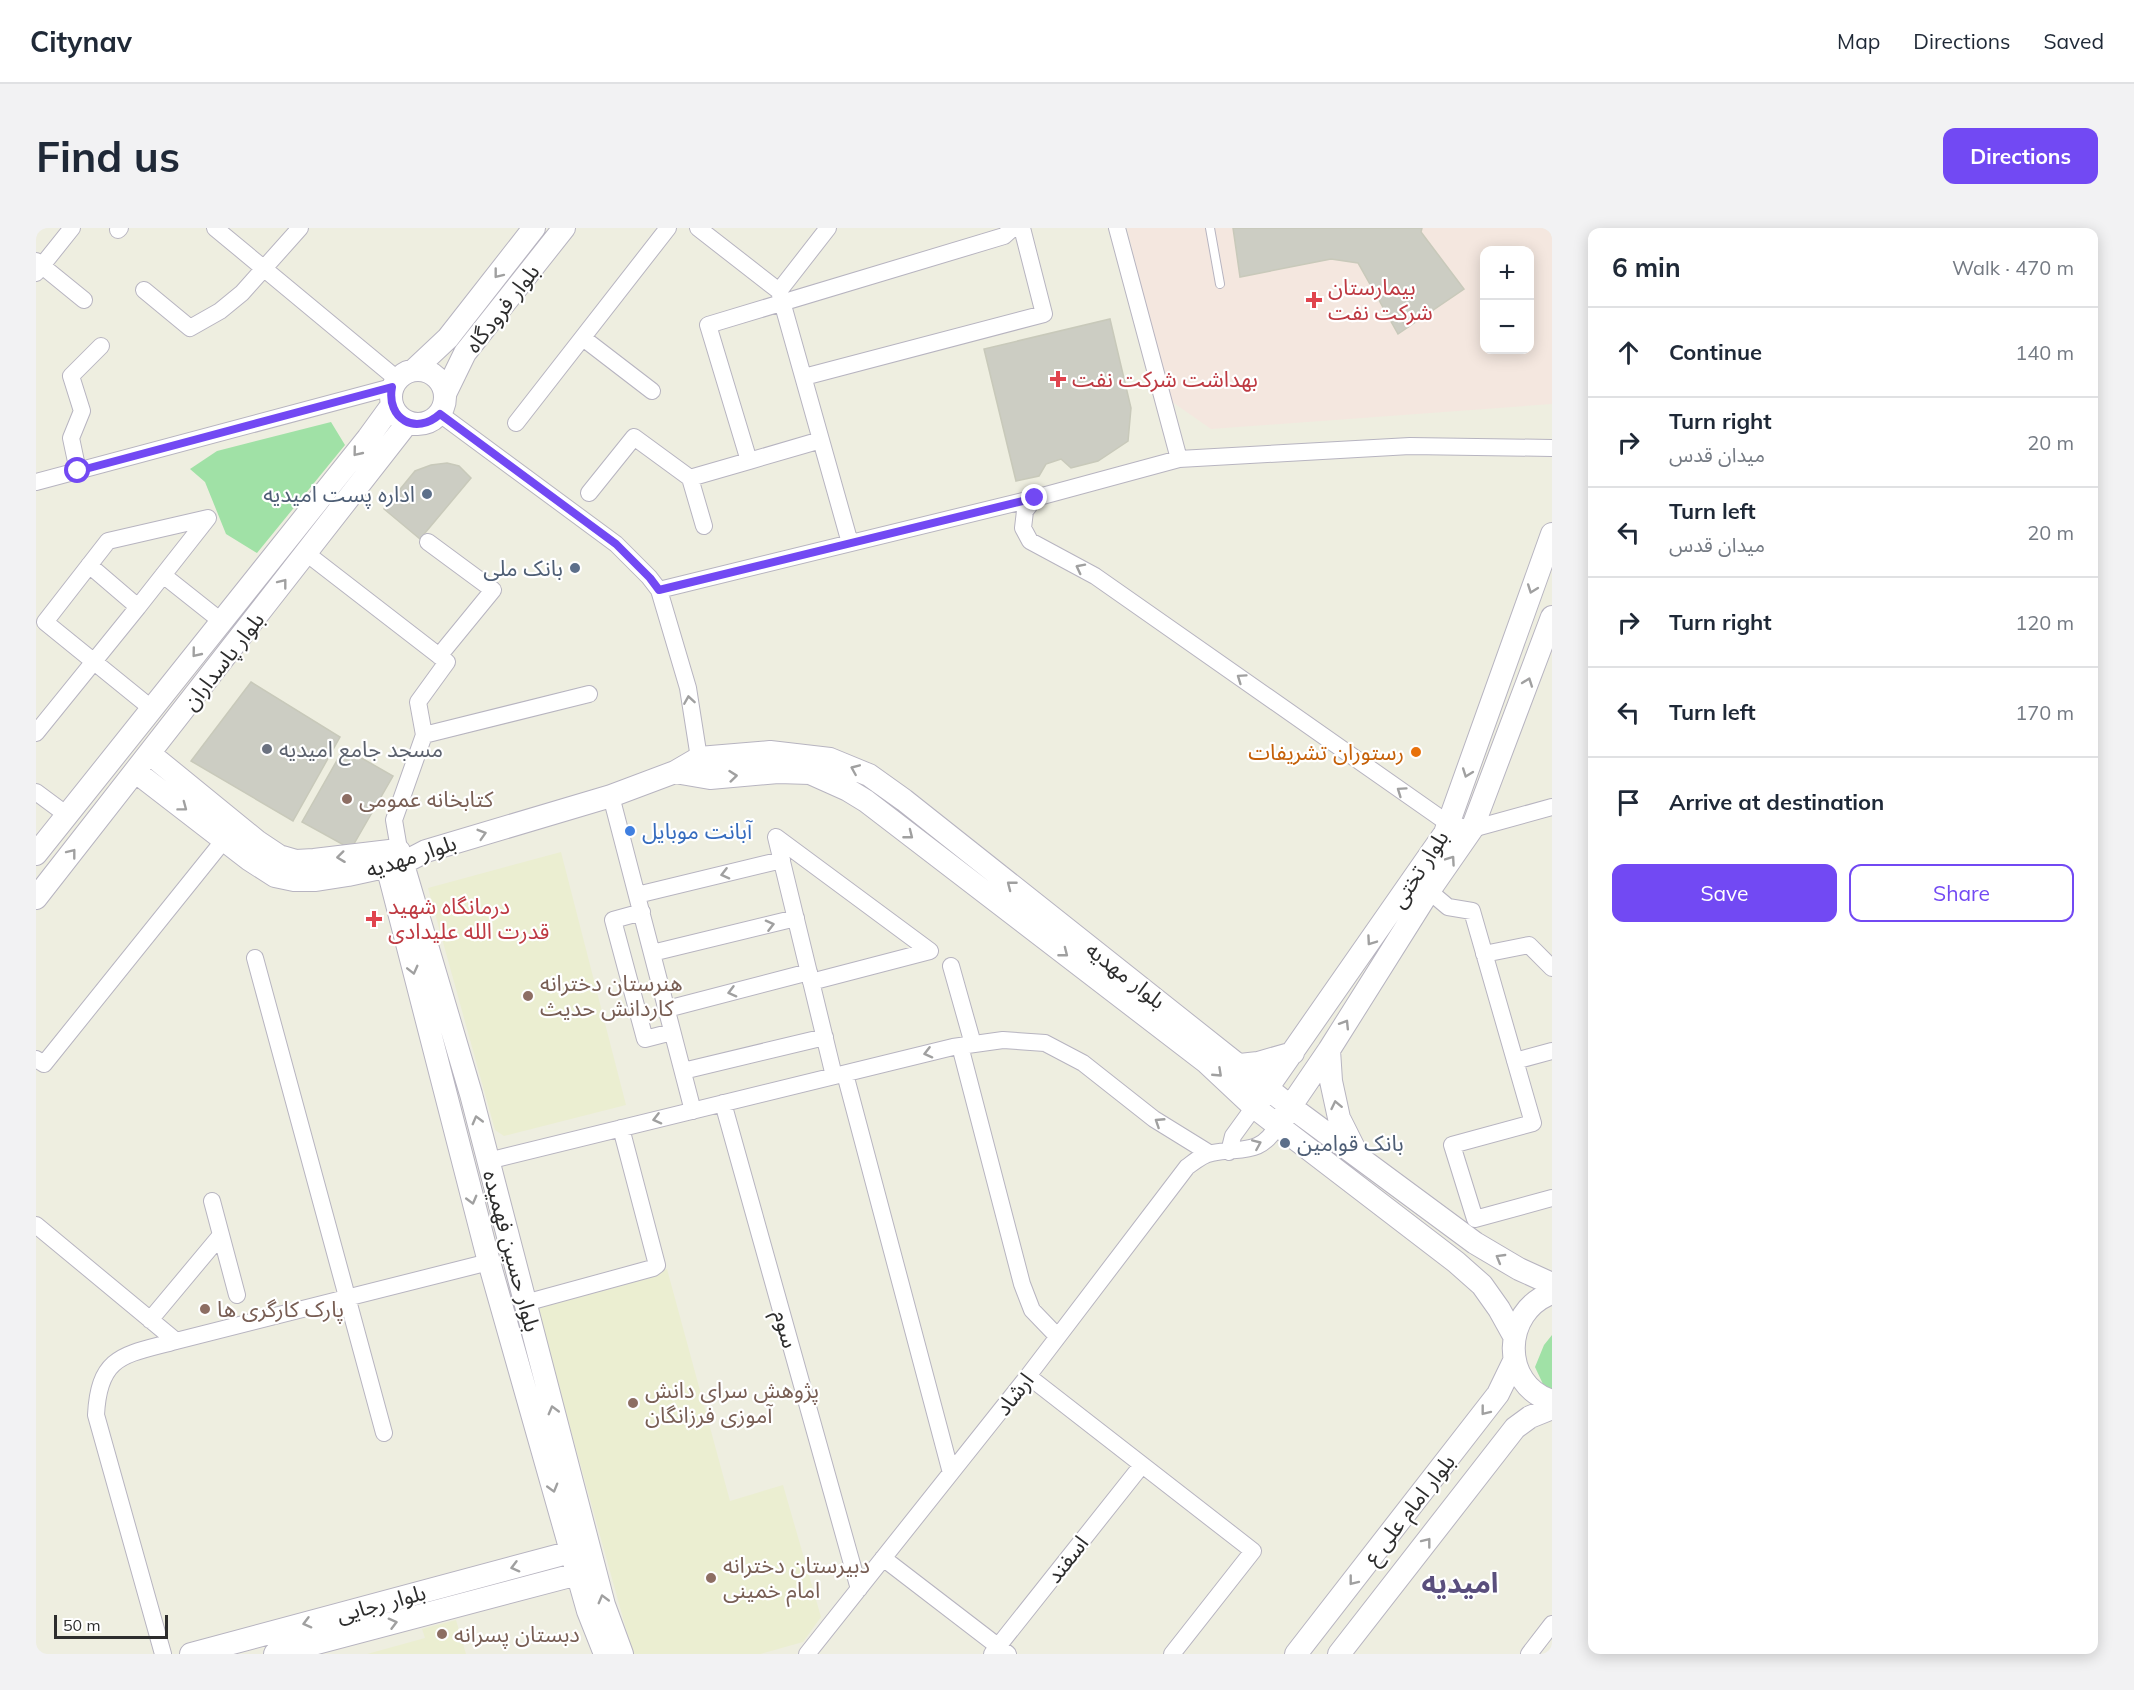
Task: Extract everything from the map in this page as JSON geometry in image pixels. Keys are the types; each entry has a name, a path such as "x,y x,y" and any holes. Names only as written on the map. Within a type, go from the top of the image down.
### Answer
{"street":[{"path":"72,228 38,267 84,300"},
{"path":"215,228 399,385"},
{"path":"144,290 190,328 220,311 242,293 300,228"},
{"name":"بلوار فرودگاه","path":"399,385 448,339 534,228"},
{"name":"بلوار فرودگاه","path":"443,403 465,353 564,228"},
{"path":"516,423 668,228"},
{"path":"698,228 781,296 850,543"},
{"path":"781,296 828,228"},
{"path":"749,461 708,325 781,296 1004,236 1013,228"},
{"path":"804,377 1044,314 1022,228"},
{"path":"1117,228 1179,459"},
{"path":"583,338 652,391"},
{"path":"78,471 71,438 82,411 71,376 101,346"},
{"path":"36,482 399,385 423,369 438,377 443,403 434,420 426,423 408,422 396,412 399,385"},
{"name":"بلوار پاسداران","path":"36,854 368,438 399,385"},
{"path":"443,403 616,544 659,590 687,688 699,758"},
{"name":"بلوار پاسداران","path":"36,898 408,422"},
{"path":"589,493 634,437 690,478 704,526"},
{"path":"690,478 821,440"},
{"path":"659,590 1004,506 1179,459 1410,446 1552,448"},
{"path":"1023,528 1025,512 1035,498"},
{"path":"1004,506 1023,528 1030,541 1095,576 1449,824 1472,829 1552,807"},
{"path":"38,726 94,661 208,518 108,541 39,623 94,661 151,708"},
{"name":"بلوار تختی","path":"1254,1107 1445,833 1552,534"},
{"path":"428,542 493,590 438,656"},
{"path":"306,553 447,662 418,702 424,735 394,820 393,858"},
{"path":"89,566 138,607"},
{"path":"163,575 221,621"},
{"name":"بلوار تختی","path":"1284,1116 1329,1050 1429,891 1472,829 1552,617"},
{"path":"424,735 590,694"},
{"name":"بلوار مهدیه","path":"143,763 224,840 275,876 294,880 316,880 611,796 675,772 699,758 770,752 796,754 830,759 869,775 904,800 1268,1089 1284,1116 1482,1285 1514,1336"},
{"name":"بلوار مهدیه","path":"143,763 279,856 296,861 393,858"},
{"name":"بلوار مهدیه","path":"675,772 710,778 778,772 810,773 848,790 1206,1062 1254,1107 1284,1116 1358,1156 1475,1244 1519,1269 1552,1284"},
{"path":"36,792 67,815"},
{"path":"611,796 693,1111"},
{"path":"667,1010 810,977 930,951 776,837 782,860 810,977 825,1037 839,1075 951,1473"},
{"path":"36,1059 44,1064 224,840"},
{"name":"بلوار حسین فهمیده","path":"393,858 464,1072 488,1161 525,1304 583,1561 588,1611 605,1654"},
{"name":"بلوار حسین فهمیده","path":"393,858 398,914 489,1262 583,1561 604,1605 622,1654"},
{"path":"637,895 782,860"},
{"path":"1429,891 1448,907 1472,911 1533,1123 1452,1145 1475,1219 1552,1198"},
{"path":"642,912 613,920 645,1039 672,1032"},
{"path":"652,953 796,918"},
{"path":"1484,954 1529,945 1552,968"},
{"path":"255,958 384,1433"},
{"path":"951,966 966,1045 1023,1284 1032,1310 1057,1336"},
{"path":"683,1071 825,1037"},
{"path":"488,1161 966,1045 1003,1040 1045,1043 1083,1063 1154,1119 1209,1153 1229,1152 1263,1144 1271,1137 1284,1116"},
{"path":"1329,1050 1331,1081 1339,1118 1358,1156"},
{"path":"1515,1061 1552,1051"},
{"path":"1240,1065 1258,1063 1293,1053"},
{"name":"سوم","path":"723,1103 859,1589"},
{"path":"1229,1152 1233,1136 1254,1107"},
{"path":"525,1304 657,1265 621,1128"},
{"name":"ارشاد","path":"807,1654 1028,1376 1187,1167 1209,1153"},
{"path":"212,1201 237,1295"},
{"path":"36,1225 176,1341"},
{"path":"150,1320 221,1235"},
{"path":"163,1654 96,1415 98,1393 106,1370 119,1360 136,1352 489,1262"},
{"path":"1552,1293 1541,1297 1523,1314 1514,1336 1514,1360 1525,1383 1543,1398 1552,1401"},
{"name":"بلوار امام علی ع","path":"1296,1654 1498,1394 1514,1360"},
{"path":"1028,1376 1253,1551 1172,1654"},
{"name":"بلوار امام علی ع","path":"1339,1654 1515,1428 1530,1417 1552,1408"},
{"name":"اسفند","path":"1000,1652 1142,1465"},
{"path":"883,1558 1000,1652"},
{"name":"بلوار رجایی","path":"191,1654 583,1561"},
{"name":"بلوار رجایی","path":"275,1654 583,1561"},
{"path":"1528,1654 1552,1624"}],"lane":[{"path":"1210,228 1220,284"}],"shaded area":[{"name":"بیمارستان شرکت نفت","path":"1127,228 1552,228 1552,404 1211,429 1168,399"},
{"name":"هنرستان دخترانه کاردانش حدیث","path":"561,852 626,1105 504,1136 495,1130 428,888"},
{"path":"667,1269 730,1501 783,1485 821,1617 803,1642 760,1654 633,1654 536,1305"},
{"name":"دبستان پسرانه","path":"456,1620 466,1654 367,1654 425,1638 422,1629"}],"green space":[{"path":"331,422 345,445 257,553 226,534 205,482 190,469 217,451"},
{"path":"1552,1335 1552,1397 1549,1397 1535,1367 1544,1345"}],"building":[{"path":"1233,228 1422,228 1421,232 1464,289 1398,334 1358,263 1331,259 1240,277"},
{"name":"بهداشت شرکت نفت","path":"1110,319 1131,408 1128,441 1098,461 1071,468 1061,459 1046,464 1039,476 1016,481 984,349"},
{"name":"اداره پست امیدیه","path":"447,463 459,466 471,478 420,539 384,509 415,471 431,465"},
{"name":"مسجد جامع امیدیه","path":"251,682 340,737 293,821 191,761"},
{"name":"کتابخانه عمومی","path":"344,748 393,776 351,849 302,822"}],"place":[{"name":"بیمارستان شرکت نفت","path":"1314,300"},
{"name":"بهداشت شرکت نفت","path":"1058,379"},
{"name":"اداره پست امیدیه","path":"427,494"},
{"name":"بانک ملی","path":"575,568"},
{"name":"مسجد جامع امیدیه","path":"267,749"},
{"name":"رستوران تشریفات","path":"1416,752"},
{"name":"کتابخانه عمومی","path":"347,799"},
{"name":"آبانت موبایل","path":"630,831"},
{"name":"درمانگاه شهید قدرت الله علیدادی","path":"374,919"},
{"name":"هنرستان دخترانه کاردانش حدیث","path":"528,996"},
{"name":"بانک قوامین","path":"1285,1143"},
{"name":"پارک کارگری ها","path":"205,1309"},
{"name":"پژوهش سرای دانش آموزی فرزانگان","path":"633,1403"},
{"name":"دبیرستان دخترانه امام خمینی","path":"711,1578"},
{"name":"دبستان پسرانه","path":"442,1634"}],"district":[{"name":"امیدیه","path":"1460,1582"}],"route":[{"path":"78,471 392,387 390,396 392,405 401,418 417,424 434,420 440,414 616,544 659,590 1035,498"}]}
